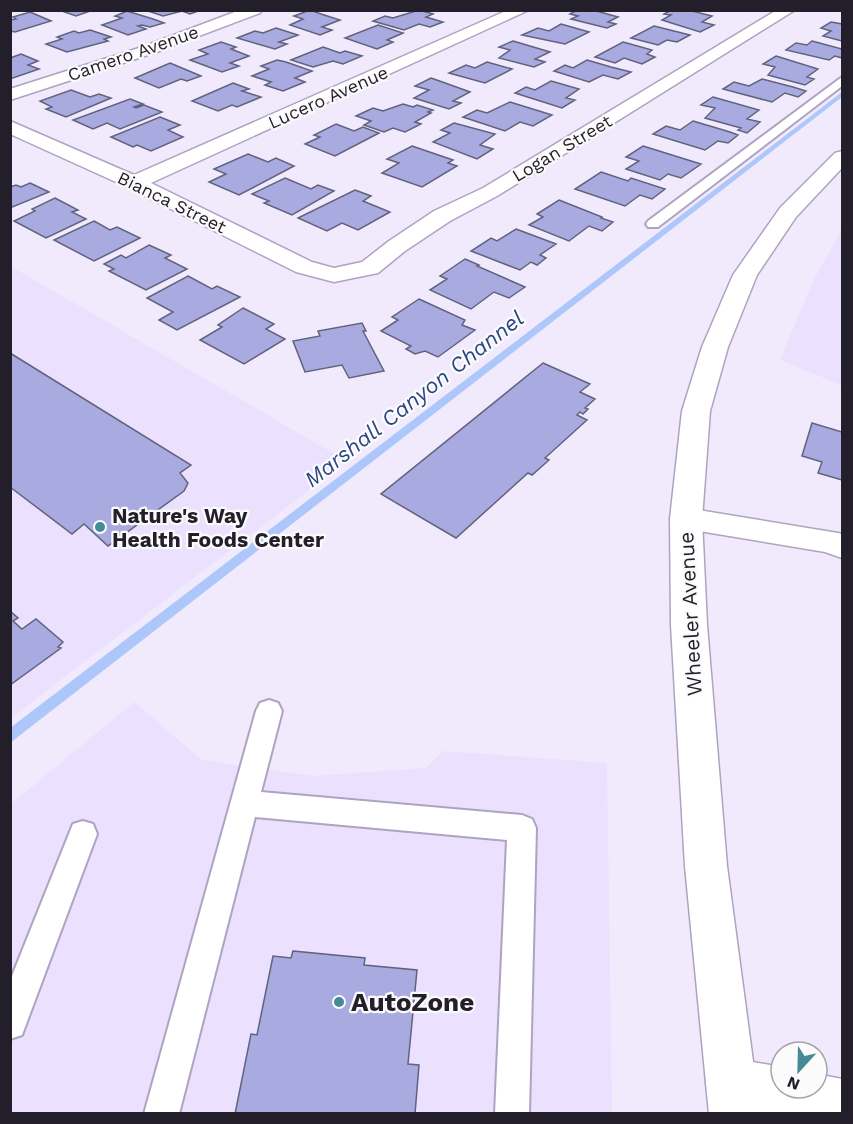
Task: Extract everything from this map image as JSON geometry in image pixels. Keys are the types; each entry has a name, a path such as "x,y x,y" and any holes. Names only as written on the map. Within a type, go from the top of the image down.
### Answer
{"street":[{"name":"Camero Avenue","path":"10,95 147,50 255,10"},
{"name":"Lucero Avenue","path":"134,183 522,10"},
{"path":"752,13 781,15"},
{"name":"Logan Street","path":"334,275 370,268 397,246 442,216 490,192 781,15"},
{"name":"Bianca Street","path":"10,127 134,183 304,267 334,275"},
{"name":"Wheeler Avenue","path":"733,1098 706,866 689,625 686,519 696,411 716,346 745,275 788,213 843,157"},
{"path":"686,519 843,546"},
{"path":"733,1098 843,1104"}],"lane":[{"path":"653,224 843,81"},
{"path":"160,1113 269,711"},
{"path":"244,803 522,828 512,1113"},
{"path":"10,1023 83,834"}],"shaded area":[{"path":"842,229 842,385 780,360 813,281"},
{"path":"10,266 347,461 11,718 10,718"},
{"path":"134,702 202,760 313,776 426,768 443,751 607,763 612,1113 11,1114 11,804"}],"building":[{"path":"59,10 93,10 76,16"},
{"path":"145,10 201,10 190,14 182,11 163,16"},
{"path":"310,10 340,20 322,27 332,30 320,35 290,25 303,19 294,16"},
{"path":"419,10 433,14 426,17 443,22 430,27 419,24 404,30 373,21 385,16 393,18"},
{"path":"577,10 593,10 618,17 608,22 616,24 607,28 571,19 578,16 570,14"},
{"path":"671,10 688,10 712,16 702,22 714,25 700,32 662,20 671,15 664,14"},
{"path":"127,11 164,23 150,27 138,26 146,29 128,35 102,25 122,18 115,16"},
{"path":"30,12 51,21 15,32 10,31 10,20 16,19 13,17"},
{"path":"831,22 842,24 842,41 823,36 831,31 821,28"},
{"path":"561,24 589,32 565,44 522,35 538,28 549,31"},
{"path":"378,25 403,33 387,40 393,42 377,49 345,38"},
{"path":"654,26 690,35 677,42 667,40 658,45 631,38"},
{"path":"276,28 298,35 279,42 287,44 275,49 237,38 255,31 263,33"},
{"path":"90,30 111,37 104,39 108,41 67,52 46,44 62,39 57,37 74,31 79,33"},
{"path":"513,41 550,52 535,59 545,62 534,67 499,58 510,50 499,47"},
{"path":"812,41 842,49 842,58 835,56 829,60 786,50 796,43 807,45"},
{"path":"221,42 236,47 231,49 249,56 230,63 239,66 222,72 190,60 208,54 199,50"},
{"path":"623,42 652,50 647,54 655,57 642,64 624,58 615,63 595,57"},
{"path":"323,47 340,53 345,51 362,56 343,64 333,61 313,67 291,60"},
{"path":"21,54 38,61 28,65 39,69 10,79 10,58"},
{"path":"776,56 818,69 807,77 814,79 805,85 768,75 775,67 763,64"},
{"path":"277,60 312,71 295,78 305,82 283,91 265,85 271,82 252,76 269,69 261,66"},
{"path":"587,60 631,72 618,79 603,75 589,82 554,71 565,65 573,68"},
{"path":"487,62 512,69 485,83 449,73 466,65 475,68"},
{"path":"170,63 201,76 187,81 181,79 159,88 135,78"},
{"path":"431,78 470,92 453,101 461,103 449,109 414,98 429,90 415,86"},
{"path":"762,79 806,91 798,97 785,93 772,102 723,89 734,82 749,86"},
{"path":"551,81 579,89 566,98 575,100 562,108 515,93 526,87 535,90"},
{"path":"233,83 249,89 242,91 261,97 237,107 232,105 218,111 192,101"},
{"path":"71,90 90,97 99,94 111,98 66,117 46,109 52,107 40,101"},
{"path":"713,97 759,110 747,119 760,122 747,133 738,130 741,128 705,118 715,108 701,105"},
{"path":"130,99 143,104 134,107 136,108 144,105 162,112 120,129 107,123 93,129 73,120"},
{"path":"510,102 552,115 533,126 520,122 505,131 463,117 477,110 487,113"},
{"path":"403,104 433,110 415,122 421,124 405,132 393,128 384,132 364,125 371,121 356,116 373,108 383,111"},
{"path":"160,117 180,125 168,130 183,137 151,151 137,145 133,147 111,137"},
{"path":"693,121 738,135 728,143 718,141 705,150 653,134 666,126 680,130"},
{"path":"454,123 495,134 480,145 493,149 477,159 433,142 450,133 441,130"},
{"path":"336,124 354,131 363,127 379,133 335,156 305,144 320,137 314,135"},
{"path":"412,146 453,160 448,163 457,166 422,187 382,173 399,163 387,159"},
{"path":"643,146 701,164 681,178 668,174 660,180 626,169 639,161 626,157"},
{"path":"248,154 268,162 276,158 294,166 239,195 209,182 226,174 214,169"},
{"path":"601,172 628,181 631,178 665,189 652,199 640,195 625,206 575,189"},
{"path":"285,178 311,189 318,185 334,191 292,215 264,203 269,201 252,194"},
{"path":"30,183 49,192 10,208 10,187 16,185 21,187"},
{"path":"355,190 371,196 363,201 390,212 358,230 342,223 327,231 298,218"},
{"path":"55,198 78,210 72,212 86,219 46,238 14,221 35,211 32,209"},
{"path":"559,200 613,222 602,231 589,226 569,241 529,225 543,217 537,214"},
{"path":"94,221 110,230 117,227 140,238 94,261 54,240"},
{"path":"516,229 556,244 540,255 546,258 537,265 531,262 520,270 471,251 491,238 497,241"},
{"path":"149,245 171,255 165,258 187,269 146,290 109,271 114,269 104,264 121,255 126,258"},
{"path":"465,259 525,287 509,298 494,292 471,309 430,290 447,279 440,276"},
{"path":"188,276 212,289 217,286 240,297 177,330 159,320 173,312 147,298"},
{"path":"419,299 465,320 462,325 475,330 438,357 425,351 415,354 406,349 411,346 381,331 398,320 392,317"},
{"path":"243,308 274,324 266,329 285,339 244,364 200,340 222,327 218,325"},
{"path":"362,323 366,331 363,331 384,371 349,378 342,365 305,372 293,341 320,336 318,331"},
{"path":"10,353 191,465 180,473 188,483 184,491 108,546 84,524 72,534 10,487"},
{"path":"543,363 590,384 580,392 595,399 585,408 588,409 583,414 580,412 577,415 587,420 545,458 549,460 532,475 528,473 456,538 381,494"},
{"path":"812,423 842,432 842,480 818,473 822,462 802,456"},
{"path":"10,611 18,618 13,621 22,629 36,619 63,642 58,647 61,648 10,685"},
{"name":"AutoZone","path":"293,951 365,958 364,965 417,970 408,1064 419,1065 415,1114 235,1114 251,1034 257,1035 273,956 291,958"}],"waterway":[{"name":"Marshall Canyon Channel","path":"10,737 842,94"}],"place":[{"name":"Nature's Way Health Foods Center","path":"100,527"},
{"name":"AutoZone","path":"339,1002"}]}
